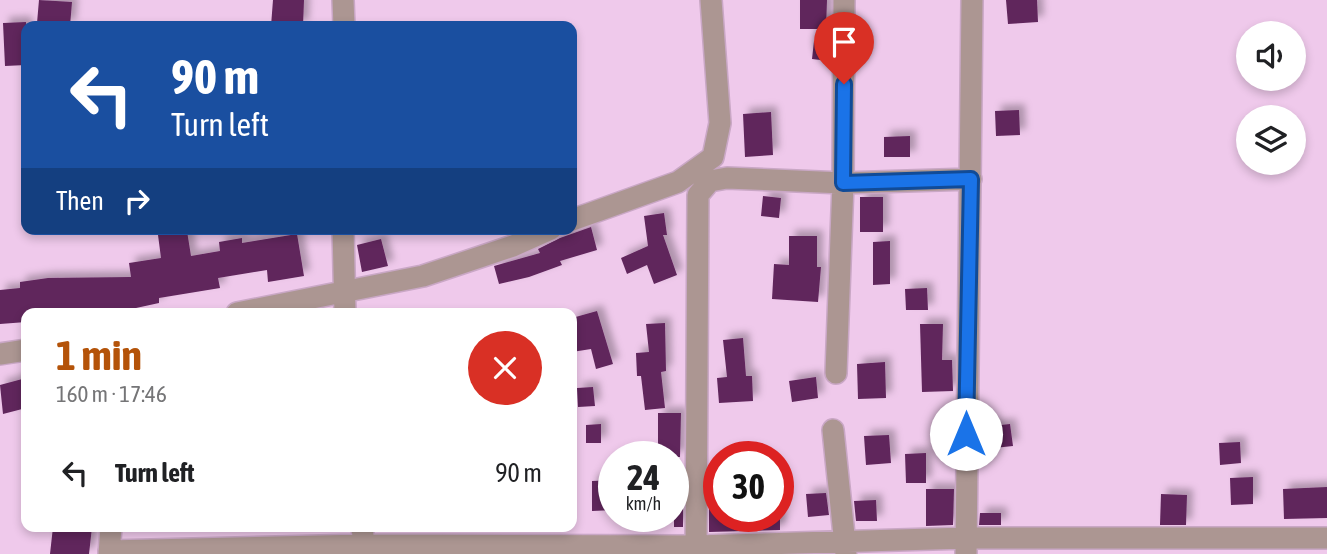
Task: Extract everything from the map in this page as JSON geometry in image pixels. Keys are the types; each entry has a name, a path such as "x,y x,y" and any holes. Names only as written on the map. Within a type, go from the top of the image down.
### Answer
{"street":[{"path":"343,0 344,21"},
{"path":"577,218 678,182 713,157 720,123 711,0"},
{"path":"836,373 843,183 844,0"},
{"path":"966,546 972,0"},
{"path":"696,550 698,195 710,181 727,178 843,183 971,179"},
{"path":"343,235 345,308"},
{"path":"261,308 424,276 538,235"},
{"path":"0,354 21,351"},
{"path":"834,430 845,548"},
{"path":"111,532 109,553 302,550 363,536 696,550 966,546 1274,546 1327,538"}],"building":[{"path":"39,0 72,2 70,21 37,21"},
{"path":"273,0 304,0 303,21 271,21"},
{"path":"800,0 827,0 826,29 800,29"},
{"path":"1006,0 1037,0 1038,22 1008,24"},
{"path":"21,22 21,65 5,66 3,23"},
{"path":"814,41 830,43 829,61 812,59"},
{"path":"1019,110 1020,135 996,136 995,111"},
{"path":"771,112 773,155 745,157 743,114"},
{"path":"910,136 910,157 884,157 884,137"},
{"path":"763,196 781,198 779,218 761,216"},
{"path":"860,197 883,197 883,232 860,232"},
{"path":"664,213 667,235 663,235 677,275 654,284 647,265 627,274 621,258 648,246 644,216"},
{"path":"591,227 597,250 560,261 562,265 529,277 499,284 494,266 540,253 538,249 560,238 577,235 577,232"},
{"path":"158,235 188,235 191,256 220,251 219,242 242,238 242,243 297,235 304,276 268,282 267,270 218,278 220,288 159,298 159,303 136,308 21,308 21,322 0,324 0,290 20,288 20,282 48,278 131,277 129,263 161,258"},
{"path":"789,236 817,236 817,267 821,267 818,302 772,299 774,264 789,265"},
{"path":"381,239 388,266 362,272 357,245"},
{"path":"890,241 890,284 873,285 873,242"},
{"path":"927,288 928,310 906,310 905,289"},
{"path":"597,311 613,364 596,369 591,349 577,351 577,317"},
{"path":"665,323 666,371 661,372 665,408 645,410 641,376 637,376 636,353 649,352 646,324"},
{"path":"920,324 943,324 942,360 952,360 953,391 922,392"},
{"path":"743,338 746,376 752,376 753,401 719,403 717,378 727,377 723,340"},
{"path":"885,362 886,398 858,399 857,364"},
{"path":"816,377 818,398 792,402 789,381"},
{"path":"21,379 21,409 3,414 0,385"},
{"path":"593,387 595,406 578,407 577,388"},
{"path":"658,413 681,413 680,441 658,441"},
{"path":"601,424 601,441 586,443 586,425"},
{"path":"1010,424 1013,446 994,448 992,426"},
{"path":"889,435 891,463 866,465 864,436"},
{"path":"1240,442 1241,463 1220,465 1219,443"},
{"path":"926,453 926,483 906,483 905,454"},
{"path":"1253,477 1253,504 1231,505 1230,478"},
{"path":"592,481 598,481 598,511 592,511"},
{"path":"1327,487 1327,518 1284,519 1283,489"},
{"path":"926,489 954,489 953,525 926,526"},
{"path":"826,493 829,515 808,517 806,494"},
{"path":"1161,494 1187,495 1186,525 1160,525"},
{"path":"876,500 877,521 856,521 854,501"},
{"path":"980,513 1001,513 1001,525 979,525"},
{"path":"52,532 91,532 89,554 50,554"}],"route":[{"path":"844,84 843,183 971,179 966,434"}]}
